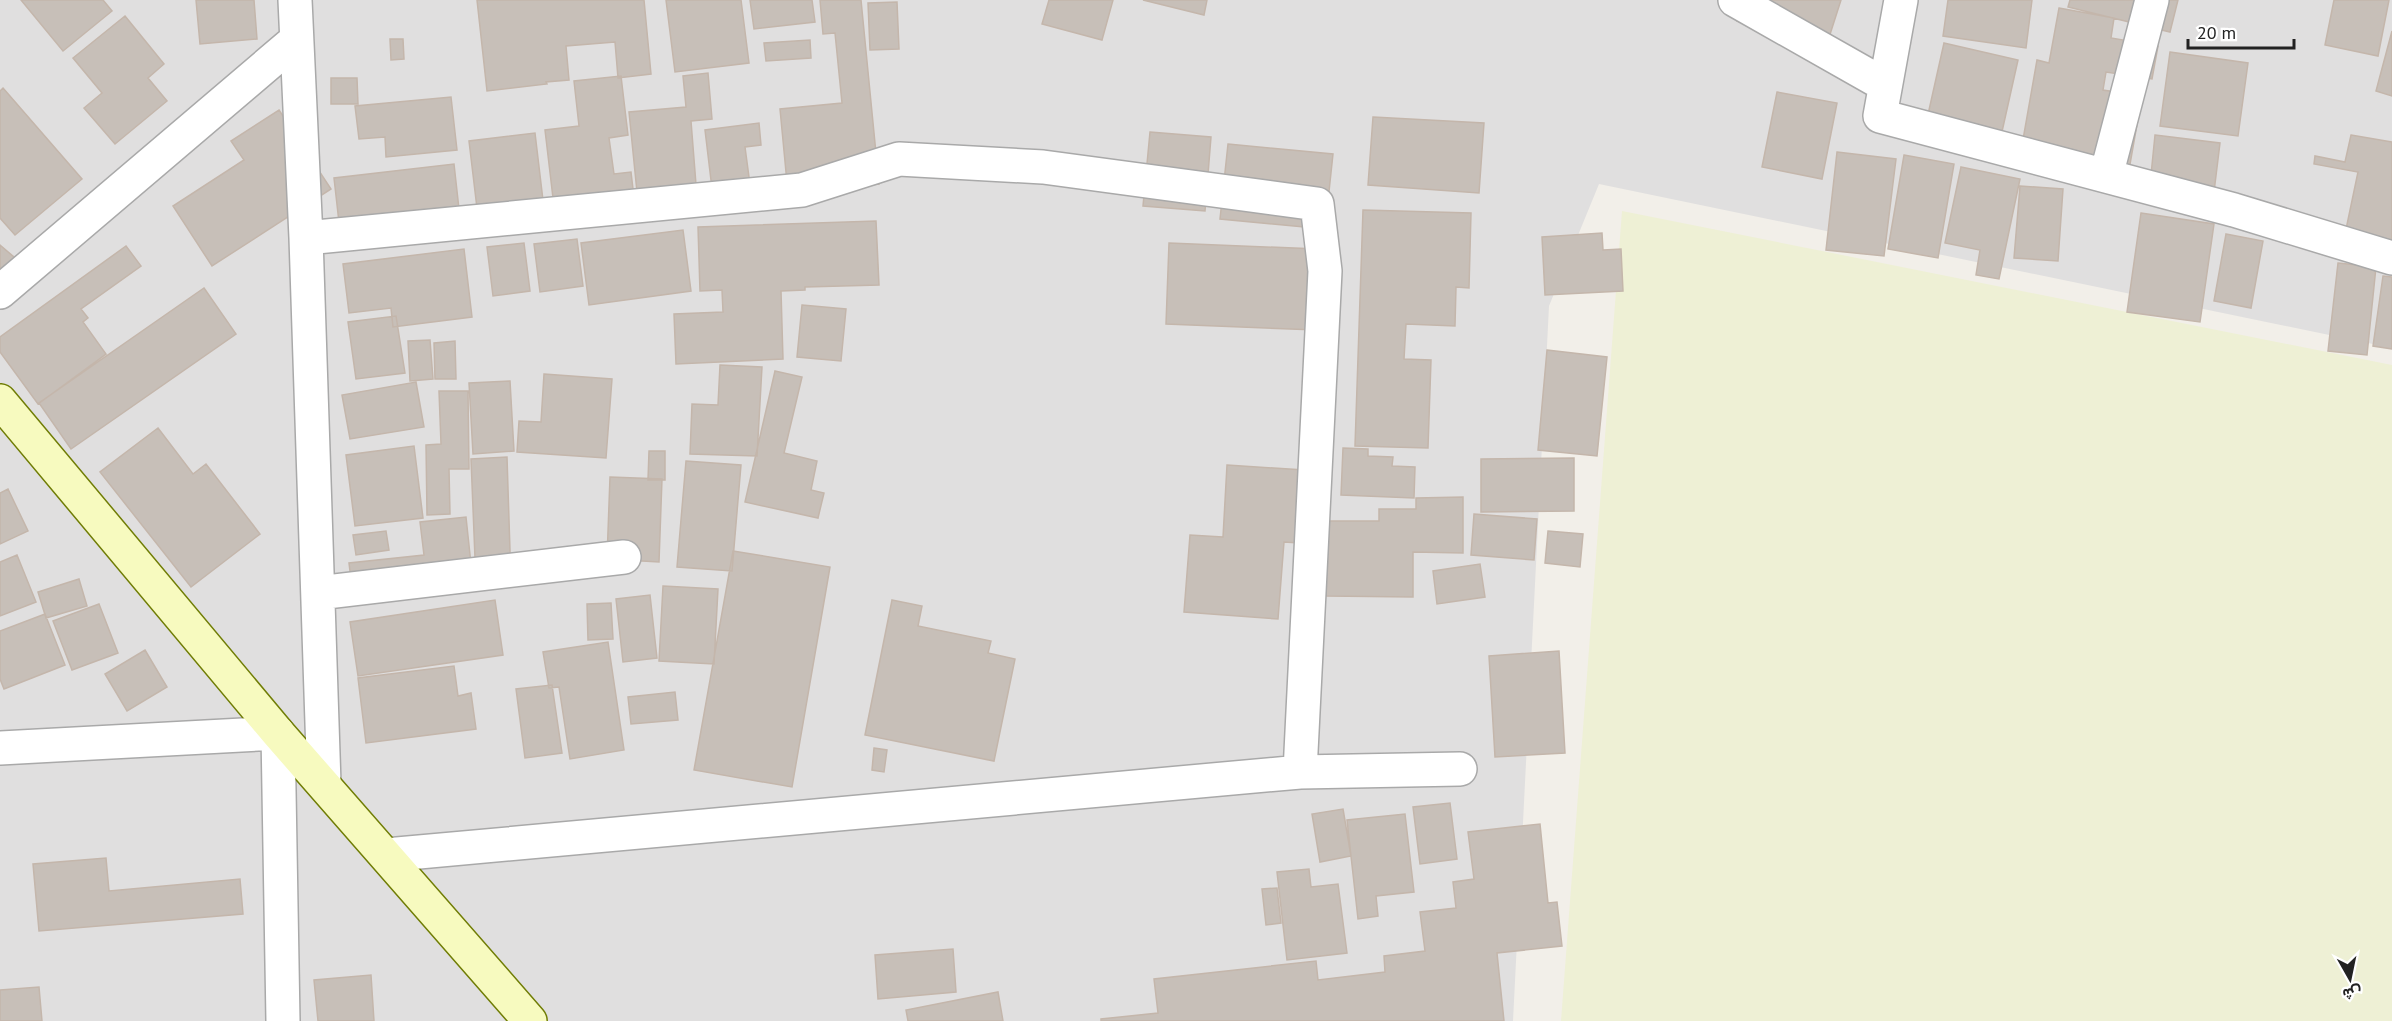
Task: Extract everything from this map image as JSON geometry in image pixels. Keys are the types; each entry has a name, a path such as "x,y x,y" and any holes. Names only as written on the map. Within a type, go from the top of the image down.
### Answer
{"main road":[{"path":"0,401 278,732 530,1021"}],"street":[{"path":"295,0 306,238 324,784"},
{"path":"1735,0 1885,85"},
{"path":"1901,0 1880,117 2234,210 2392,258"},
{"path":"2106,176 2152,0"},
{"path":"0,292 296,40"},
{"path":"306,238 801,190 899,159 1043,167 1317,204 1325,271 1300,772"},
{"path":"318,592 624,557"},
{"path":"0,748 278,732 283,1021"},
{"path":"386,855 1300,772 1461,769"}],"shaded area":[{"path":"0,0 2392,0 2392,348 1599,184 1549,306 1513,1021 0,1021"}],"green space":[{"path":"1622,211 2392,365 2392,1021 1561,1021"}],"building":[{"path":"21,0 103,0 112,11 63,51"},
{"path":"196,0 254,0 257,39 200,44"},
{"path":"477,0 644,0 651,74 618,78 615,42 566,46 569,80 487,91"},
{"path":"666,0 741,0 749,63 675,72"},
{"path":"750,0 812,0 815,22 754,29"},
{"path":"820,0 861,0 879,184 788,193 780,109 842,103 835,33 823,34"},
{"path":"1049,0 1113,0 1102,40 1042,24"},
{"path":"1143,0 1207,0 1204,15"},
{"path":"1743,0 1841,0 1825,50 1737,21"},
{"path":"1948,0 2032,0 2026,48 1943,36"},
{"path":"2070,0 2178,0 2170,32 2068,7"},
{"path":"2334,0 2389,0 2378,56 2325,45"},
{"path":"897,2 899,49 870,50 868,3"},
{"path":"2059,8 2114,18 2111,38 2158,46 2152,79 2106,72 2103,90 2142,96 2129,170 2021,151 2037,60 2049,63"},
{"path":"125,16 164,64 148,78 167,101 115,144 84,108 102,93 73,58"},
{"path":"2392,31 2392,96 2376,91"},
{"path":"390,39 403,39 404,59 391,60"},
{"path":"810,40 811,58 766,61 764,43"},
{"path":"1944,43 2018,60 2001,136 1927,119"},
{"path":"2170,52 2248,63 2238,136 2160,126"},
{"path":"708,73 712,119 691,121 697,197 638,202 629,112 686,107 683,76"},
{"path":"621,76 628,135 609,138 614,174 631,172 635,206 555,215 545,130 579,126 574,81"},
{"path":"331,78 357,78 358,104 331,104"},
{"path":"3,88 82,179 15,235 0,218 0,91"},
{"path":"1777,92 1837,103 1822,179 1762,167"},
{"path":"451,97 457,150 386,157 385,137 359,139 355,106"},
{"path":"279,110 331,189 212,266 173,206 244,160 231,141"},
{"path":"1373,117 1484,123 1479,193 1368,185"},
{"path":"759,123 761,145 745,147 751,192 713,197 705,130"},
{"path":"1150,132 1211,137 1205,211 1143,206"},
{"path":"535,133 545,217 479,225 469,141"},
{"path":"2155,135 2220,143 2214,192 2150,185"},
{"path":"2351,135 2392,142 2392,248 2344,239 2358,172 2314,164 2315,156 2345,162"},
{"path":"1228,144 1333,154 1325,229 1220,219"},
{"path":"1837,152 1896,159 1884,256 1826,250"},
{"path":"1904,155 1954,164 1938,258 1888,249"},
{"path":"454,164 461,227 341,240 334,178"},
{"path":"1961,167 2020,179 1999,279 1976,275 1980,250 1945,243"},
{"path":"2020,186 2063,189 2058,261 2014,258"},
{"path":"1363,210 1471,213 1469,288 1456,287 1455,326 1406,324 1404,359 1431,360 1428,448 1355,446"},
{"path":"2141,213 2214,224 2200,322 2127,312"},
{"path":"876,221 879,285 805,287 805,290 781,291 783,359 676,364 674,314 723,312 722,290 700,291 698,227"},
{"path":"683,230 691,291 589,305 581,243"},
{"path":"1602,233 1603,250 1621,249 1623,291 1545,295 1542,237"},
{"path":"2226,234 2263,241 2251,308 2214,301"},
{"path":"577,239 583,286 540,292 534,244"},
{"path":"524,243 530,291 493,296 487,247"},
{"path":"1169,243 1318,249 1316,330 1166,324"},
{"path":"0,245 21,263 0,275"},
{"path":"126,246 141,266 81,309 88,318 83,322 106,354 38,404 0,352 0,337"},
{"path":"464,249 472,317 393,327 391,308 349,313 343,264"},
{"path":"2338,263 2376,267 2367,355 2328,351"},
{"path":"2383,276 2392,277 2392,349 2373,346"},
{"path":"204,288 236,334 71,449 39,403"},
{"path":"802,305 846,309 841,361 797,357"},
{"path":"396,316 405,373 356,379 348,322"},
{"path":"430,340 433,379 410,381 408,341"},
{"path":"455,341 456,379 435,379 434,343"},
{"path":"1547,350 1607,357 1597,456 1538,450"},
{"path":"720,365 762,367 757,456 690,454 692,404 718,405"},
{"path":"775,371 802,377 784,453 817,461 811,490 824,493 818,518 745,502"},
{"path":"544,374 612,379 606,458 517,452 519,421 541,422"},
{"path":"510,381 514,451 473,454 469,383"},
{"path":"416,382 424,427 350,439 342,395"},
{"path":"439,391 468,391 469,469 449,469 450,514 427,515 426,445 441,444"},
{"path":"158,428 193,474 206,464 260,534 191,587 100,472"},
{"path":"414,446 423,518 355,526 346,455"},
{"path":"1343,448 1368,449 1368,456 1393,457 1392,466 1415,467 1414,498 1341,495"},
{"path":"649,451 665,451 665,480 648,480"},
{"path":"507,457 511,582 476,583 471,459"},
{"path":"1574,458 1574,511 1481,512 1481,459"},
{"path":"686,461 741,465 732,571 677,567"},
{"path":"1227,465 1304,470 1299,543 1284,542 1278,619 1184,612 1190,535 1223,537"},
{"path":"610,477 662,479 659,562 607,559"},
{"path":"8,489 28,531 0,544 0,493"},
{"path":"1463,497 1463,553 1413,552 1413,597 1326,596 1327,521 1379,521 1379,509 1416,509 1416,498"},
{"path":"1474,514 1537,519 1534,560 1471,555"},
{"path":"466,517 473,583 353,596 349,563 424,555 420,522"},
{"path":"386,531 389,550 356,555 353,535"},
{"path":"1548,531 1583,534 1580,567 1545,563"},
{"path":"733,551 830,567 792,787 694,770"},
{"path":"17,555 36,602 0,616 0,562"},
{"path":"1480,564 1485,597 1437,604 1433,571"},
{"path":"79,579 87,606 46,618 38,592"},
{"path":"663,586 718,589 714,664 659,661"},
{"path":"650,595 657,658 623,662 616,599"},
{"path":"495,600 503,655 358,676 350,622"},
{"path":"892,600 922,606 918,626 991,641 988,653 1015,659 994,761 865,735"},
{"path":"611,603 613,639 588,640 587,604"},
{"path":"99,604 118,653 72,670 53,621"},
{"path":"45,614 65,665 4,689 0,679 0,631"},
{"path":"608,642 624,750 570,759 559,687 549,688 543,652"},
{"path":"145,650 167,687 127,711 105,674"},
{"path":"1559,651 1565,753 1495,757 1489,656"},
{"path":"454,666 458,696 471,693 476,729 366,743 358,678"},
{"path":"552,685 562,753 525,758 516,689"},
{"path":"675,692 678,720 631,724 628,697"},
{"path":"874,748 887,750 884,772 872,770"},
{"path":"1450,803 1457,859 1420,864 1413,807"},
{"path":"1343,809 1351,856 1320,862 1312,814"},
{"path":"1405,814 1414,892 1376,896 1378,916 1358,919 1347,820"},
{"path":"1540,824 1548,903 1557,902 1562,946 1497,953 1504,1021 1101,1021 1101,1019 1158,1013 1154,979 1316,961 1318,980 1385,972 1384,956 1425,951 1420,912 1456,908 1453,882 1474,879 1468,832"},
{"path":"106,858 109,891 240,879 243,914 39,931 33,864"},
{"path":"1309,869 1311,887 1338,884 1347,953 1287,960 1277,872"},
{"path":"1277,888 1281,923 1266,925 1262,889"},
{"path":"953,949 956,992 878,999 875,955"},
{"path":"371,975 374,1021 318,1021 314,980"},
{"path":"39,987 42,1021 0,1021 0,990"},
{"path":"998,992 1003,1021 908,1021 906,1010"}]}
